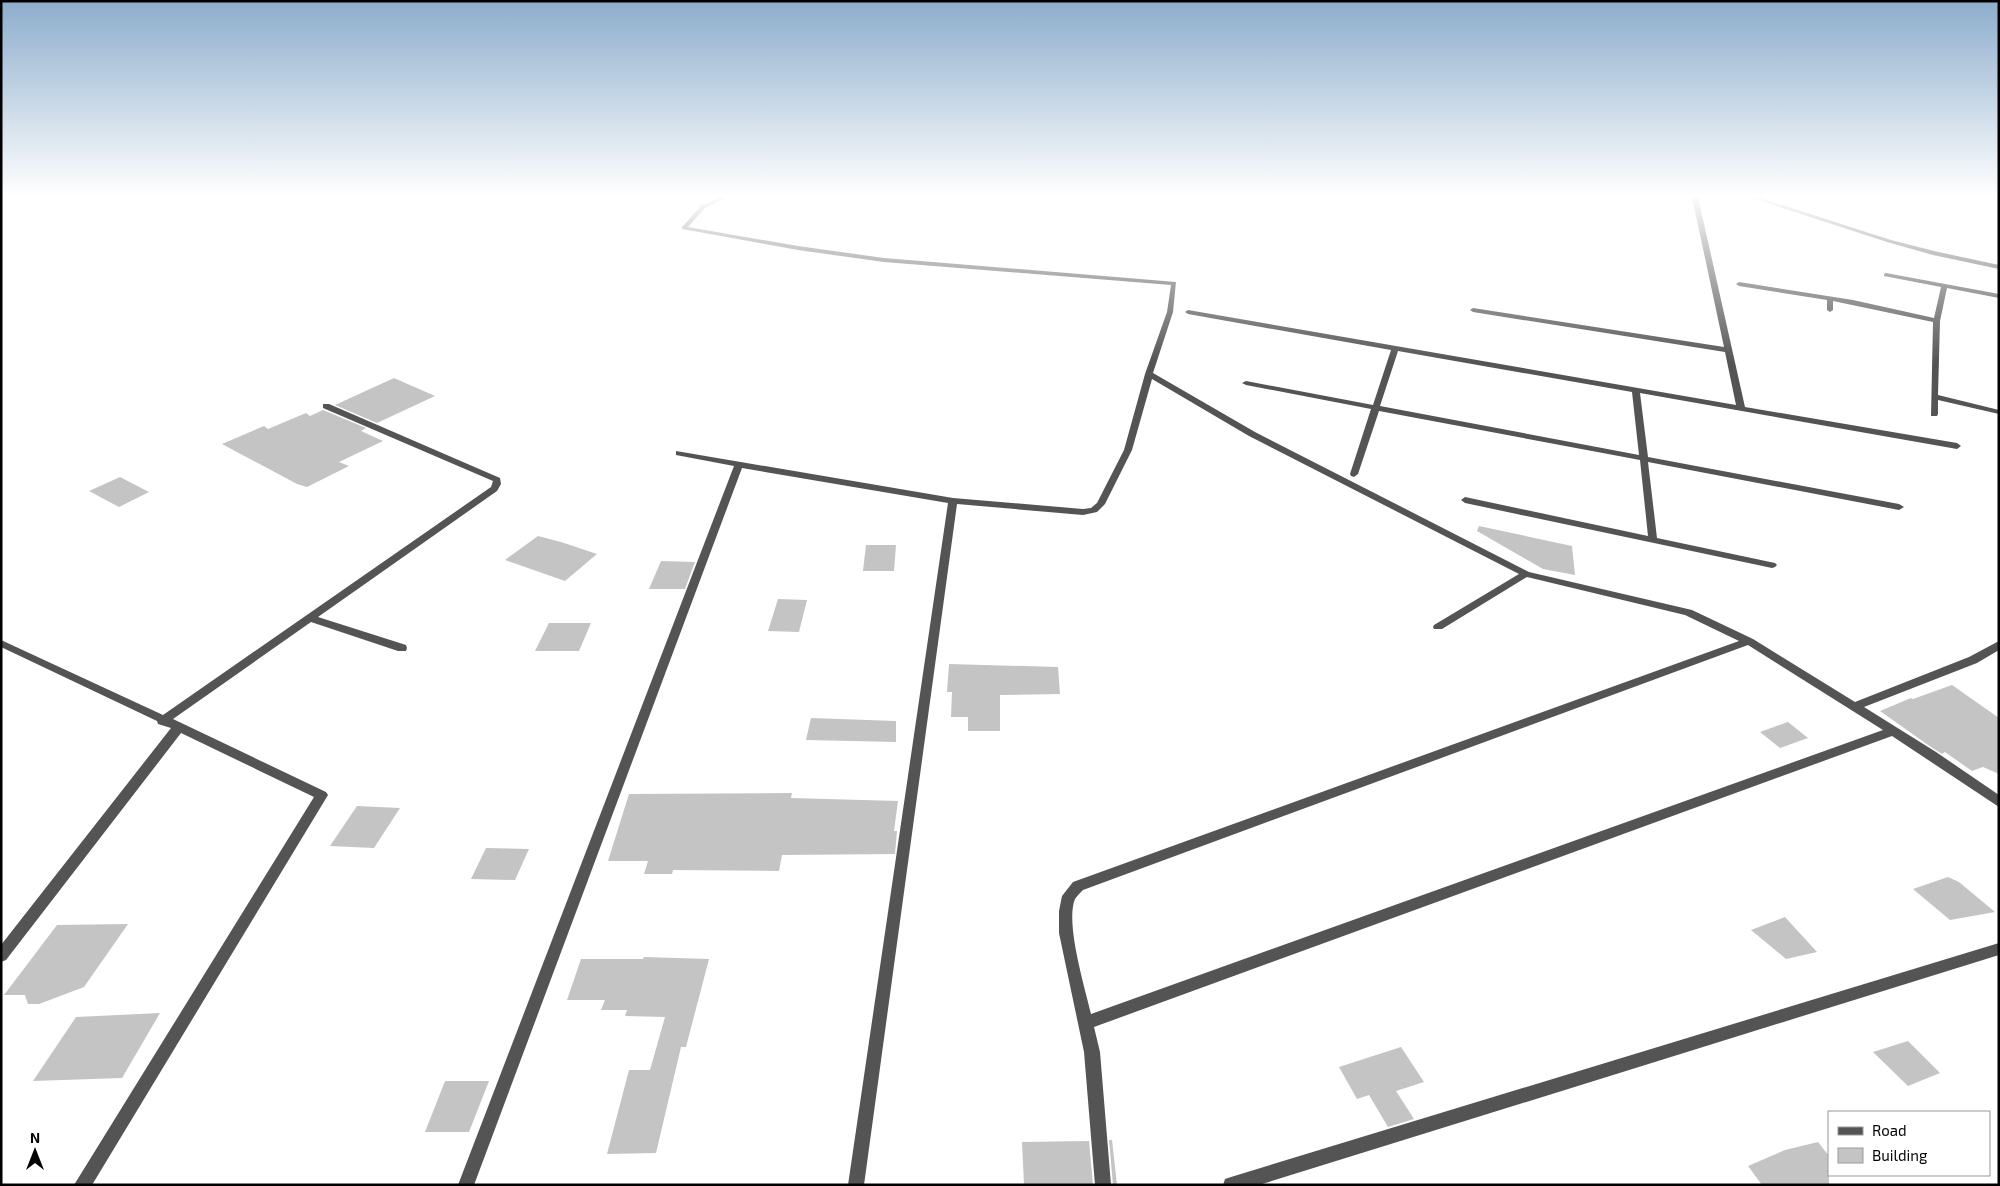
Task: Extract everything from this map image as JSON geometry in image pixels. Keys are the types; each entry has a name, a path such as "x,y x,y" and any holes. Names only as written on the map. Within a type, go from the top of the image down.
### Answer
{"street":[{"path":"679,453 953,501 1083,512 1094,510 1101,504 1128,450 1149,374 1170,312 1174,283 1112,276 914,263 820,252"},
{"path":"1707,252 1741,408"},
{"path":"1931,252 1999,267"},
{"path":"1886,274 1999,296"},
{"path":"1739,284 1830,298 1937,320"},
{"path":"1934,414 1937,320 1944,286"},
{"path":"1830,298 1830,310"},
{"path":"1473,310 1728,350"},
{"path":"1188,312 1957,446"},
{"path":"1354,474 1395,348"},
{"path":"1149,374 1252,434 1526,574 1688,612 1749,641 1932,755 1999,802"},
{"path":"1246,383 1899,507"},
{"path":"1636,390 1653,541"},
{"path":"1935,397 1999,412"},
{"path":"162,721 494,489 497,484 497,480 326,406"},
{"path":"466,1185 739,465"},
{"path":"1465,500 1772,565"},
{"path":"856,1185 953,501"},
{"path":"1438,627 1526,574"},
{"path":"309,618 402,648"},
{"path":"1103,1185 1092,1052 1066,933 1066,911 1069,896 1078,886 1749,641"},
{"path":"1,643 162,721 322,795 82,1185"},
{"path":"1854,707 1974,660 1991,651 1999,644"},
{"path":"1,956 178,728"},
{"path":"1086,1023 1893,731"},
{"path":"1231,1185 1999,949"}],"building":[{"path":"394,378 435,396 377,423 335,405"},
{"path":"323,410 366,428 361,431 383,441 339,462 349,466 307,487 297,484 222,444 264,426 268,429 306,413 310,416"},
{"path":"120,477 149,492 119,507 89,491"},
{"path":"1479,526 1572,546 1575,575 1543,569 1477,531"},
{"path":"538,536 597,554 565,581 505,560"},
{"path":"866,545 896,545 894,571 863,571"},
{"path":"661,561 695,562 685,589 649,589"},
{"path":"778,599 807,600 799,632 768,631"},
{"path":"549,623 591,623 579,651 535,651"},
{"path":"949,664 1058,667 1060,694 1000,695 1000,731 968,731 968,717 951,717 952,692 947,692"},
{"path":"1952,685 1999,718 1999,774 1983,767 1972,771 1945,752 1942,754 1931,747 1880,711 1911,698 1913,699"},
{"path":"811,718 896,721 896,742 806,740"},
{"path":"1788,722 1808,738 1780,748 1760,732"},
{"path":"792,793 791,798 898,801 894,831 897,831 895,854 782,855 779,871 673,870 672,874 644,874 648,861 608,861 629,794"},
{"path":"357,806 400,808 374,848 330,846"},
{"path":"486,848 529,849 515,880 471,879"},
{"path":"1948,877 1959,882 1995,912 1950,920 1913,889"},
{"path":"1785,917 1817,952 1786,959 1751,930"},
{"path":"128,924 84,987 39,1004 28,1004 25,995 4,995 57,925"},
{"path":"644,957 709,959 686,1047 681,1047 656,1153 607,1154 629,1070 650,1070 665,1017 625,1016 627,1010 601,1010 605,1000 567,1000 581,959 643,959"},
{"path":"160,1013 122,1078 33,1081 76,1017"},
{"path":"1908,1041 1940,1073 1908,1086 1873,1052"},
{"path":"1401,1047 1424,1082 1396,1091 1414,1119 1388,1127 1369,1095 1357,1099 1339,1067"},
{"path":"445,1081 489,1081 469,1132 425,1132"},
{"path":"1109,1140 1112,1140 1117,1185 1113,1185"},
{"path":"1089,1141 1093,1185 1024,1185 1022,1142"},
{"path":"1818,1142 1828,1155 1829,1185 1762,1185 1748,1166 1785,1150"}]}
